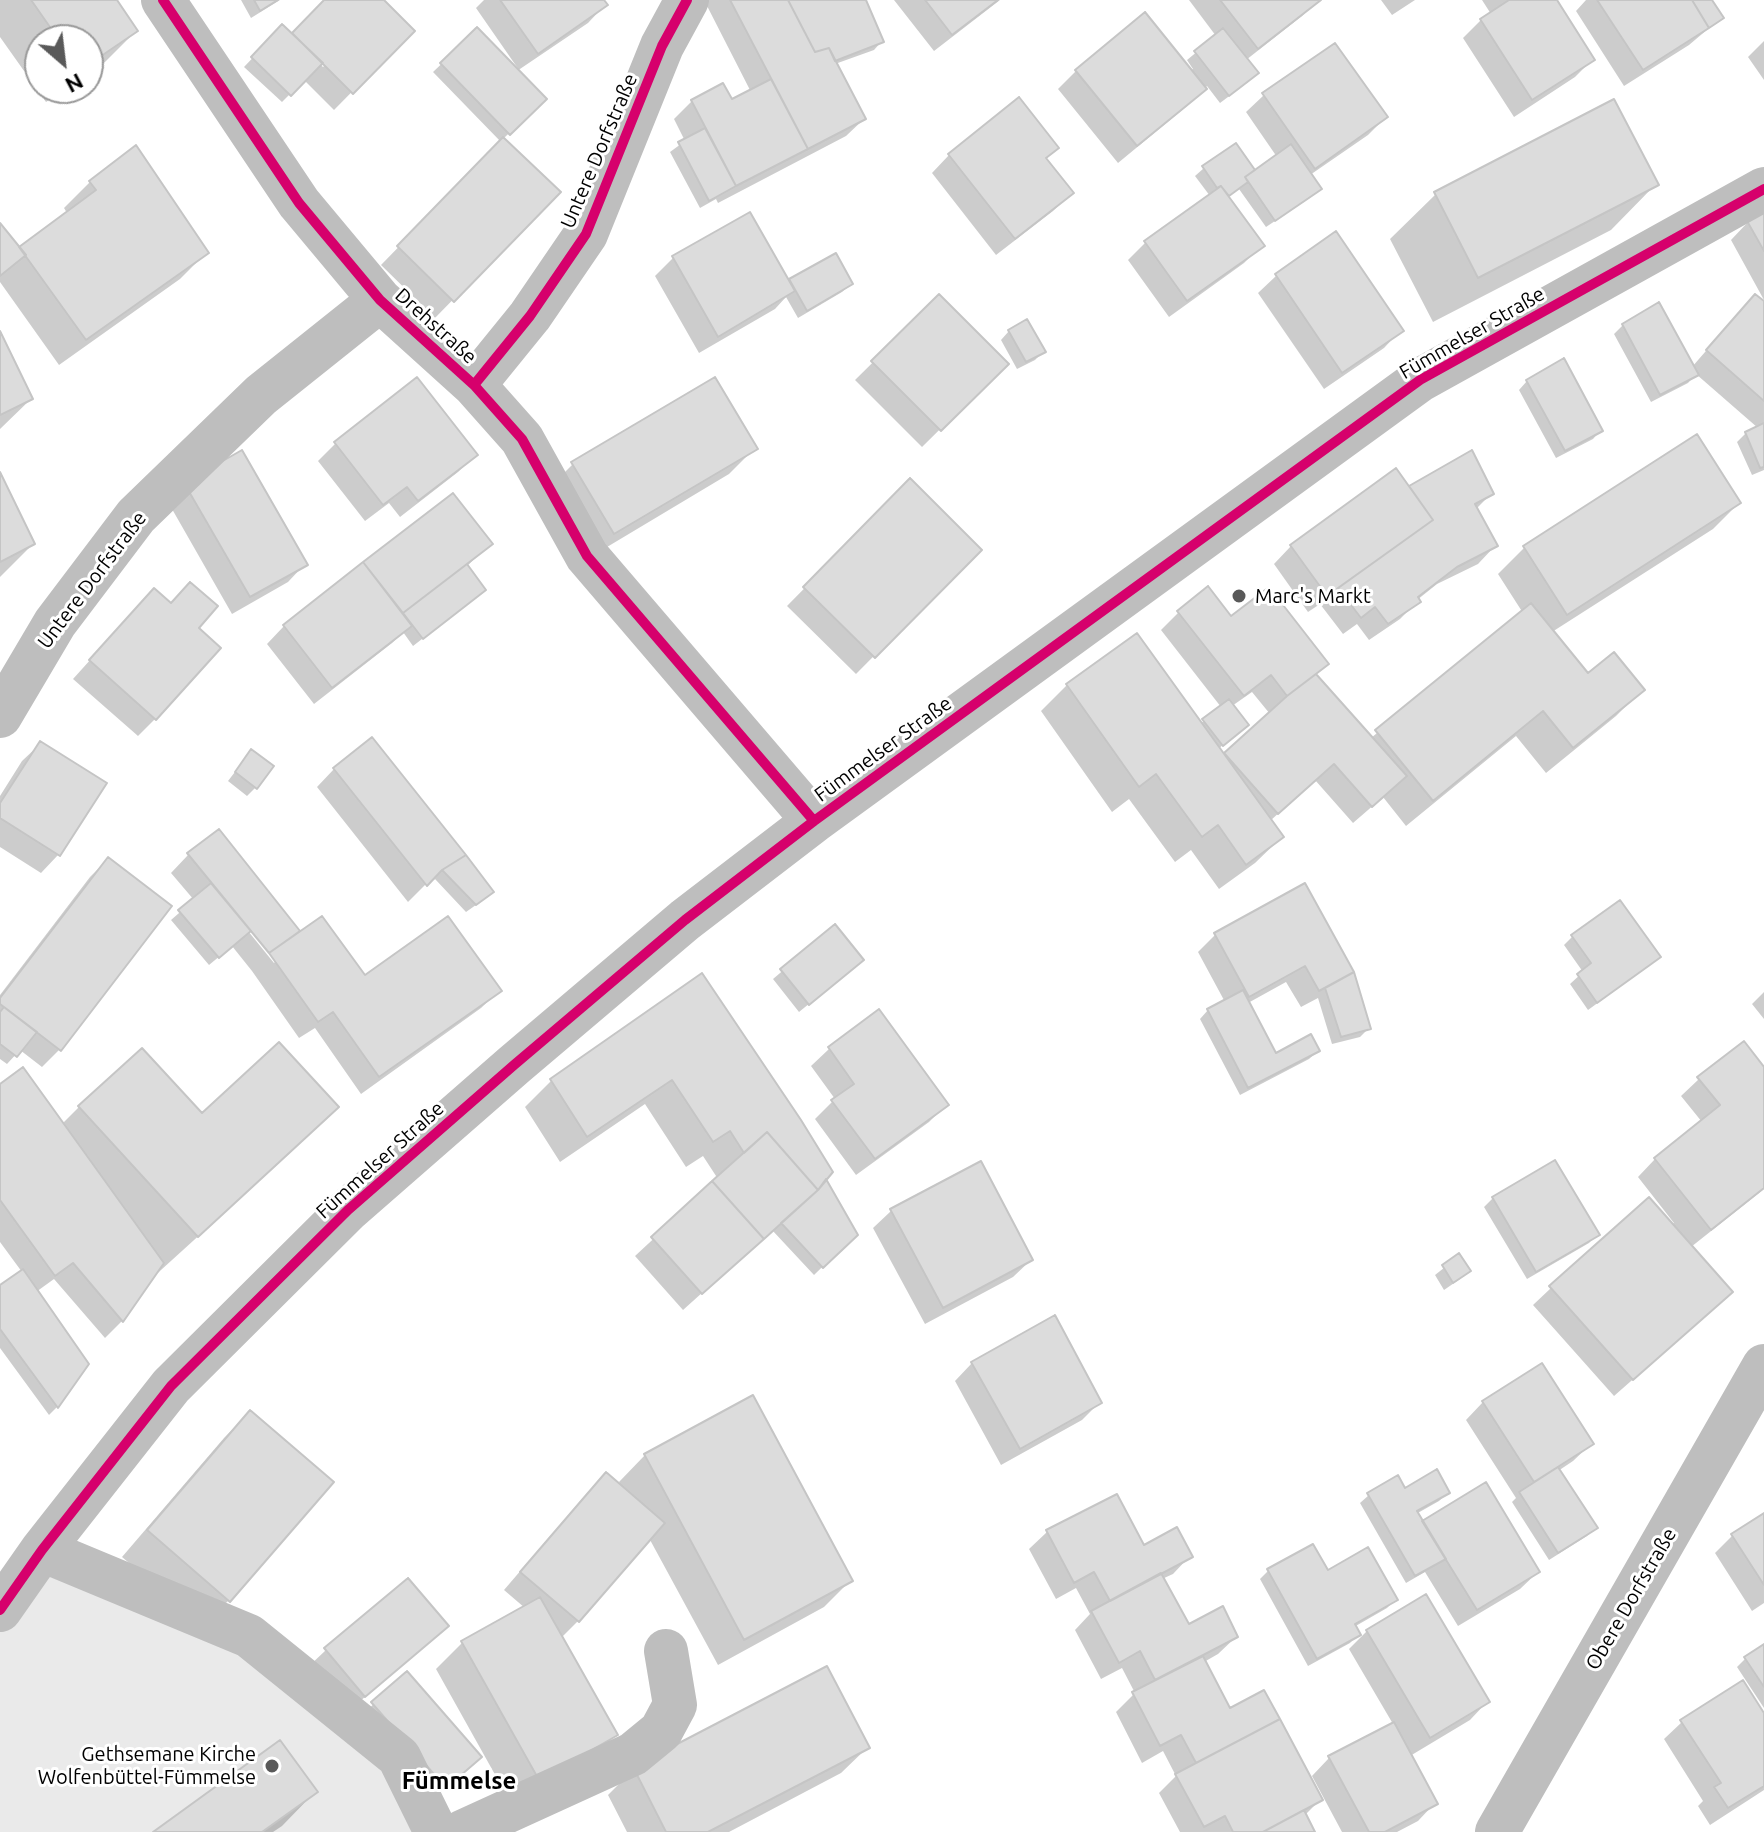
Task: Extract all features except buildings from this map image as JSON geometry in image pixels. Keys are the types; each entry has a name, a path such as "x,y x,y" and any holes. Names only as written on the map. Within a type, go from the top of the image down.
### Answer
{"street":[{"name":"Drehstraße","path":"163,0 299,203 380,300 474,385 522,439 587,556 814,821"},
{"name":"Untere Dorfstraße","path":"474,385 530,316 586,234 662,46 687,0"},
{"name":"Fümmelser Straße","path":"0,1610 42,1550 171,1386 348,1210 685,920 814,821 1420,380 1764,189"},
{"name":"Untere Dorfstraße","path":"0,716 55,623 136,516 261,395 380,300"},
{"name":"Obere Dorfstraße","path":"1497,1832 1764,1366"},
{"path":"42,1550 249,1636 399,1757 436,1832"},
{"path":"462,1832 633,1754 661,1731 675,1705 666,1651"}],"shaded area":[{"path":"42,1550 249,1636 399,1757 436,1832 0,1832 0,1610"}],"cycle path":[{"path":"163,0 299,203 380,300 474,385 522,439 587,556 814,821"},
{"path":"474,385 530,316 586,234 662,46 687,0"},
{"path":"0,1610 42,1550 171,1386 348,1210 685,920 814,821 1420,380 1764,189"}],"place":[{"name":"Marc's Markt","path":"1239,596"},
{"name":"Gethsemane Kirche Wolfenbüttel-Fümmelse","path":"272,1766"}],"district":[{"name":"Fümmelse","path":"459,1781"}]}
